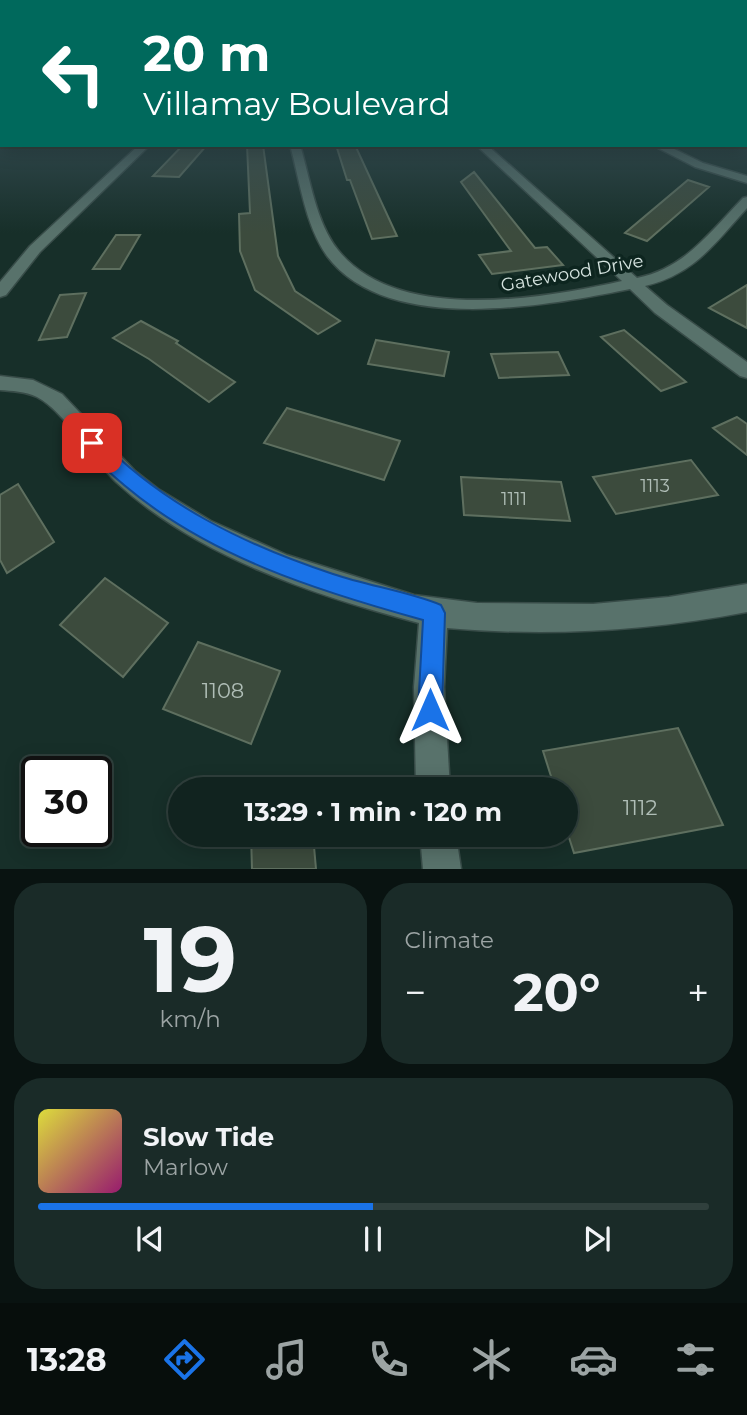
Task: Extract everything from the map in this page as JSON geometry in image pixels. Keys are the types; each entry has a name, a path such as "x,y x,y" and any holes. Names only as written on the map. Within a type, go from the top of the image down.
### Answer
{"street":[{"path":"0,292 44,240 138,152"},
{"name":"Gatewood Drive","path":"297,152 329,248 343,264 377,285 424,300 475,306 523,303 666,276 687,263 747,201"},
{"path":"488,152 632,284 680,324 747,371"},
{"path":"671,152 699,165 747,180"},
{"path":"0,383 19,383 48,392 62,402 92,443 117,469 149,495 234,546 334,585 434,613 544,620 619,618 678,612 747,598"},
{"path":"433,777 429,687 434,613"},
{"path":"439,847 442,869"}],"building":[{"path":"177,152 201,152 179,177 153,176"},
{"path":"247,152 264,152 278,256 295,291 340,321 318,334 255,290 240,251 239,214 250,213"},
{"path":"338,152 358,152 397,236 372,239 350,180 347,180"},
{"path":"474,172 535,248 547,247 563,265 492,274 479,255 511,251 461,182"},
{"path":"688,180 709,187 647,241 625,233"},
{"path":"116,235 140,235 120,269 93,269"},
{"path":"747,285 747,328 709,308"},
{"path":"86,293 67,337 39,340 60,295"},
{"path":"141,321 178,341 176,343 235,382 209,402 149,359 113,338"},
{"path":"624,330 686,382 661,391 601,337"},
{"path":"376,340 449,352 444,376 368,364"},
{"path":"558,352 569,375 499,378 491,354"},
{"path":"287,408 400,441 384,480 264,443"},
{"path":"737,417 747,424 747,455 713,428"},
{"path":"691,460 718,495 616,514 593,477"},
{"path":"461,477 561,482 570,521 464,515"},
{"path":"18,484 54,542 7,573 0,560 0,495"},
{"path":"105,578 168,623 123,677 60,625"},
{"path":"198,642 280,671 251,744 163,709"},
{"path":"678,728 723,825 574,853 572,847 578,847 578,777 551,777 543,751"},
{"path":"251,847 314,847 316,869 252,869"}],"route":[{"path":"92,443 117,469 149,495 183,518 234,546 334,585 434,613 430,710"}]}
